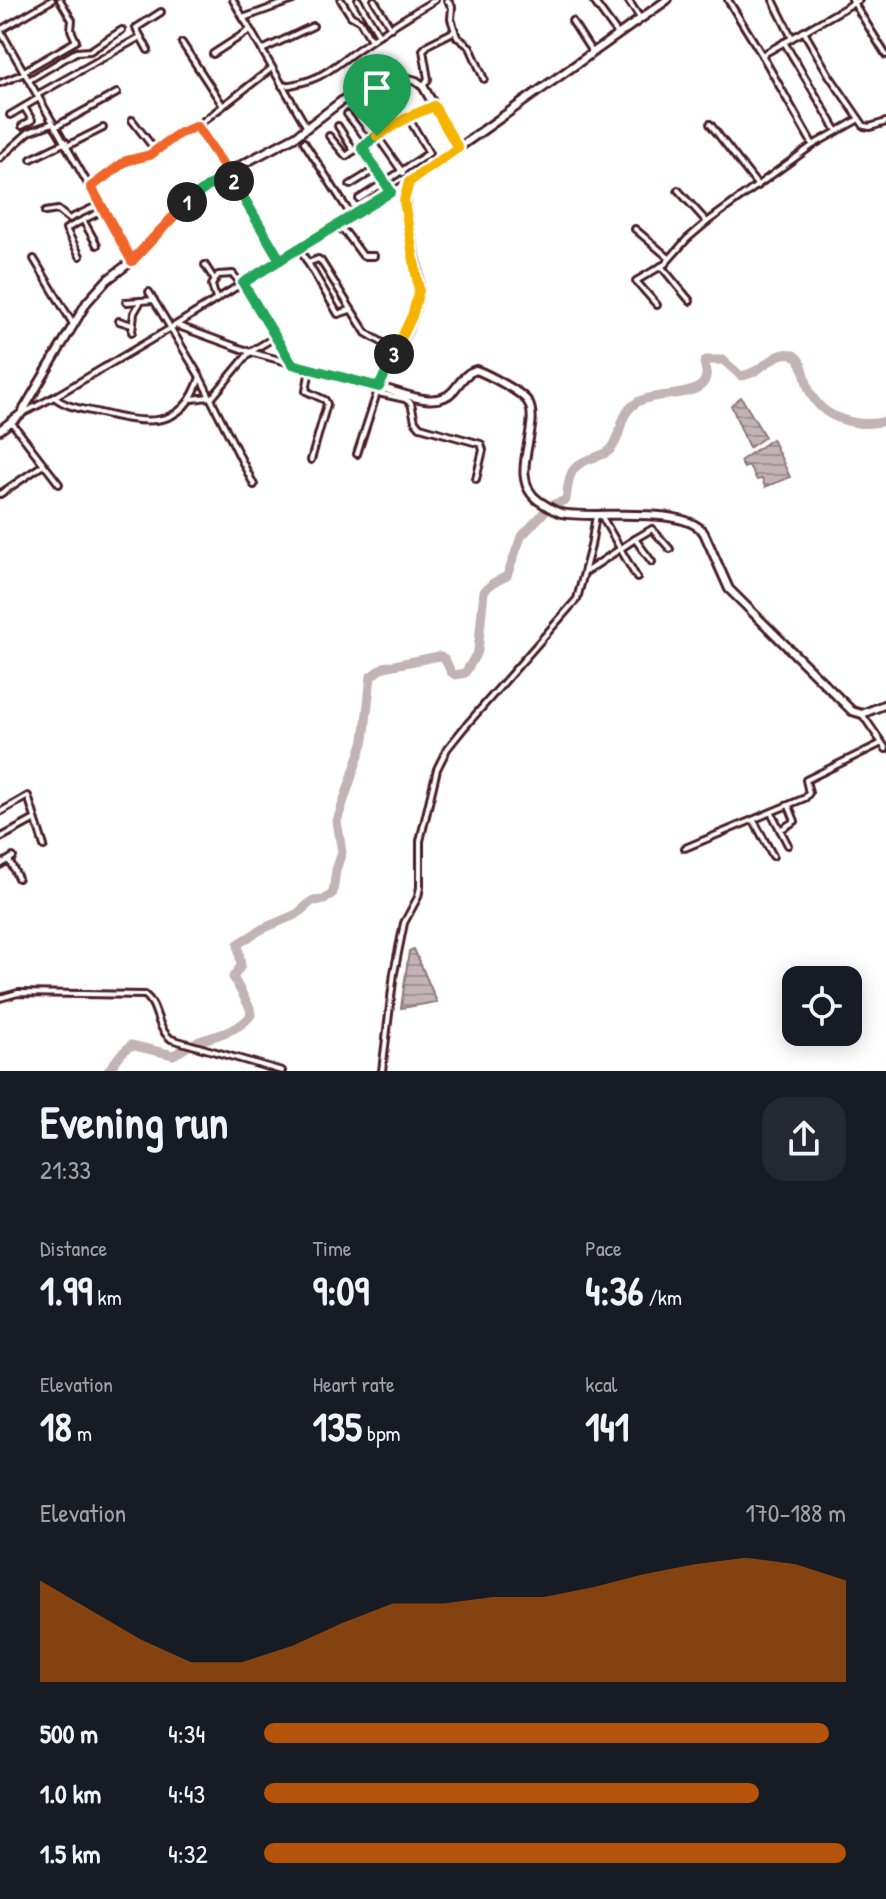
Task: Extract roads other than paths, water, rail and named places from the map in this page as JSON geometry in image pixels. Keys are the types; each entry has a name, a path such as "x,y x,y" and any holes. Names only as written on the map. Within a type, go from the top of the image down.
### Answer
{"street":[{"path":"52,0 0,30 132,261"},
{"path":"0,83 25,72 76,41 71,30 72,20 60,0"},
{"path":"233,0 306,126"},
{"path":"243,18 293,0"},
{"path":"341,0 351,16 360,21 371,40"},
{"path":"358,0 379,35"},
{"path":"374,0 391,28"},
{"path":"282,86 326,74 371,40 435,0"},
{"path":"447,0 452,7 451,19 458,40 470,47 484,79"},
{"path":"593,0 619,36"},
{"path":"628,0 642,20"},
{"path":"0,430 36,405 173,326 409,182 667,0"},
{"path":"728,0 813,145"},
{"path":"773,0 792,38"},
{"path":"762,55 855,1 886,55"},
{"path":"148,50 137,27 161,12"},
{"path":"572,21 593,54"},
{"path":"262,50 313,26"},
{"path":"29,80 74,53 90,51 122,30"},
{"path":"213,54 250,30"},
{"path":"423,86 428,79 423,50 455,31"},
{"path":"804,32 866,128 885,124"},
{"path":"10,115 140,37"},
{"path":"784,42 837,131"},
{"path":"182,43 223,106"},
{"path":"91,187 126,161 146,157 185,130 197,126 272,68"},
{"path":"15,420 96,291 132,261 193,196 228,172 288,141 367,84 405,78 423,86 458,148"},
{"path":"0,158 29,132 54,125 117,93"},
{"path":"378,98 393,124"},
{"path":"329,136 343,156 362,147 393,124 434,106"},
{"path":"22,126 32,120 24,107"},
{"path":"347,114 369,142"},
{"path":"359,199 403,173 429,152 408,117"},
{"path":"657,305 635,282 661,266 707,222 813,145 859,119"},
{"path":"132,120 156,151"},
{"path":"710,124 758,186"},
{"path":"197,126 280,260"},
{"path":"338,126 354,151"},
{"path":"31,159 103,128"},
{"path":"377,136 403,173"},
{"path":"304,142 351,215"},
{"path":"362,147 391,192"},
{"path":"350,185 376,169"},
{"path":"357,454 378,390 412,316 419,291 404,201 409,182"},
{"path":"678,190 707,222"},
{"path":"45,212 58,210 69,219 101,204"},
{"path":"80,256 66,229 104,210"},
{"path":"83,220 97,245"},
{"path":"335,225 346,233 363,256 374,256"},
{"path":"635,229 669,258"},
{"path":"299,248 338,314 350,310"},
{"path":"34,259 73,324"},
{"path":"308,263 318,259 321,261 366,333 395,350"},
{"path":"205,265 214,279 212,290 216,299"},
{"path":"661,266 690,301"},
{"path":"214,279 223,273 236,276 292,364"},
{"path":"149,292 173,326 254,485"},
{"path":"126,302 154,300"},
{"path":"132,332 141,301"},
{"path":"119,321 132,325"},
{"path":"173,326 409,401 416,424 420,427 481,444 483,450 476,479"},
{"path":"192,399 210,398 250,352 275,337"},
{"path":"310,369 306,391 327,404 311,460"},
{"path":"378,390 440,400 449,395 469,372 476,370 525,398 531,414 525,476 537,500 560,513 678,519 700,527 729,589 852,711 862,714 886,749"},
{"path":"54,397 64,404 149,422 171,416 192,399 200,377"},
{"path":"15,420 43,465 59,484"},
{"path":"0,494 43,465"},
{"path":"598,513 637,578"},
{"path":"382,1071 394,973 406,916 418,897 420,841 437,769 447,749 463,729 577,599 598,513"},
{"path":"586,572 652,529 670,549"},
{"path":"635,539 652,562"},
{"path":"862,714 886,704"},
{"path":"685,848 788,806 808,794 806,780 882,743"},
{"path":"0,812 28,796 44,846"},
{"path":"780,830 795,821 788,806"},
{"path":"772,814 788,845"},
{"path":"0,838 35,819"},
{"path":"754,821 773,856"},
{"path":"0,865 11,858 18,878"},
{"path":"0,998 18,993 145,995 151,999 164,1033 171,1039 282,1071"}],"waterway":[{"path":"108,1071 131,1045 173,1055 194,1043 233,1029 251,1015 233,977 241,966 238,944 262,929 297,914 312,901 324,900 333,893 342,852 337,821 364,740 371,676 384,667 439,656 445,659 455,675 465,673 478,651 484,591 507,576 521,537 551,505 566,500 575,468 602,455 614,445 630,408 645,399 694,390 706,376 706,360 723,360 741,376 779,355 791,354 799,360 810,392 824,409 843,420 865,423 886,421"}]}
